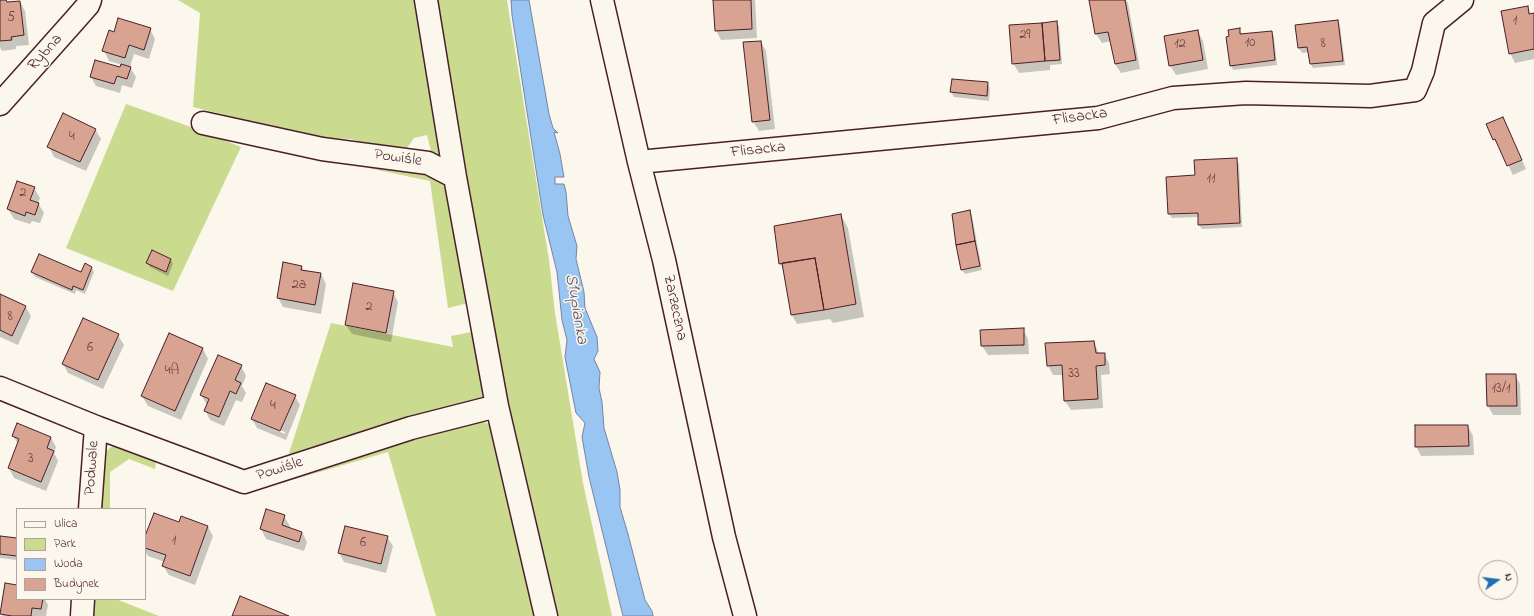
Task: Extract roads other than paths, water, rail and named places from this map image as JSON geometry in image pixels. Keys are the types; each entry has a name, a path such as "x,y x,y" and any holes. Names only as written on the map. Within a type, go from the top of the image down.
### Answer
{"street":[{"name":"Rybna","path":"0,104 74,22 88,5 90,0"},
{"path":"426,0 455,177 497,406 546,616"},
{"name":"Zarzeczna","path":"602,0 639,162 664,260 724,537 745,616"},
{"name":"Flisacka","path":"639,162 1098,118 1174,98 1246,93 1370,96 1415,90 1423,71 1434,23 1462,0"},
{"name":"Powiśle","path":"203,123 322,149 428,162 455,177"},
{"name":"Powiśle","path":"0,388 96,427 244,482 411,428 497,406"},
{"name":"Podwale","path":"90,508 96,427"},
{"path":"82,616 83,600"}],"water":[{"name":"Słupianka","path":"511,0 529,0 549,114 553,128 558,133 554,132 564,177 555,177 555,184 564,184 568,216 577,246 576,259 584,292 585,308 597,337 598,351 594,359 600,372 599,388 602,402 604,428 617,472 620,490 620,507 645,600 652,611 653,616 623,616 589,477 582,437 585,423 576,413 565,357 567,340 562,320 557,272 543,215 512,15"}]}
